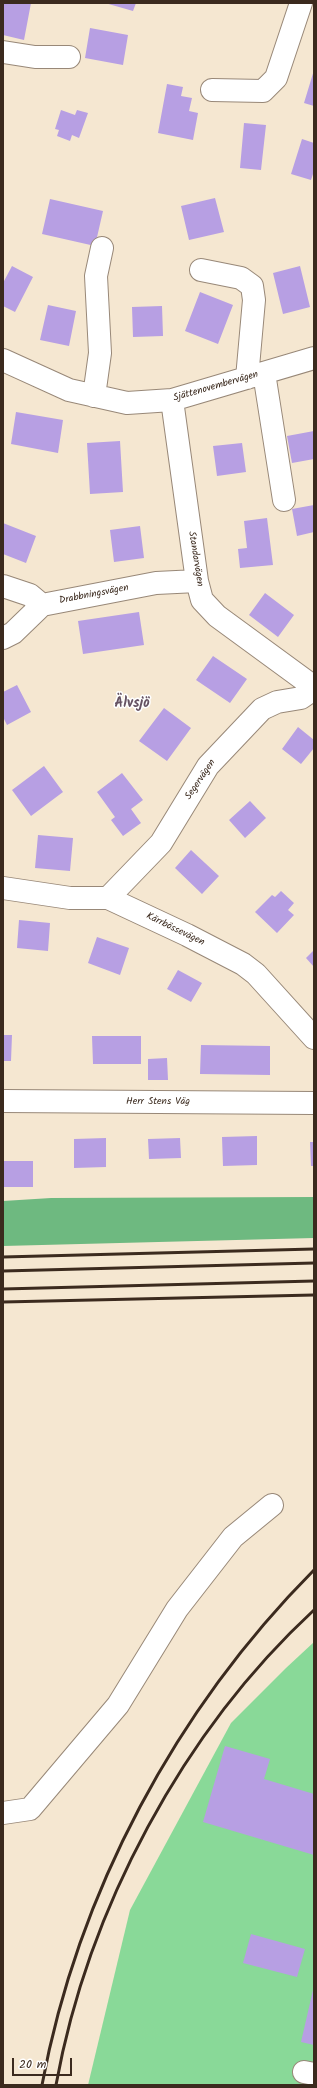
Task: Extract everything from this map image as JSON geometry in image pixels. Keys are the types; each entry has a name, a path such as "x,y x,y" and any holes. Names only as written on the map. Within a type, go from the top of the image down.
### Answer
{"street":[{"path":"212,90 263,91 272,83 276,78 300,3"},
{"path":"3,52 35,57 69,57"},
{"path":"94,396 100,353 96,276 102,248"},
{"path":"201,270 241,278 252,286 254,300 255,376 284,500"},
{"name":"Sjättenovembervägen","path":"3,360 69,390 127,403 172,400 314,358"},
{"name":"Standarvägen","path":"172,400 197,581 202,600 217,616 314,688"},
{"name":"Drabbningsvägen","path":"42,605 156,583 197,581"},
{"path":"3,586 30,595 42,605 13,633 3,638"},
{"name":"Segervägen","path":"108,898 161,842 208,766 262,709 277,702 301,698 314,688"},
{"name":"Kärrbössevägen","path":"3,888 70,898 108,898 187,935 243,964 256,974 314,1038"},
{"name":"Herr Stens Väg","path":"3,1101 314,1103"},
{"path":"3,1813 30,1809 118,1705 177,1609 232,1537 272,1505"}],"green space":[{"path":"314,1197 314,1238 3,1246 3,1201 51,1198"},
{"path":"314,1642 314,2085 88,2085 130,1910 231,1723"}],"building":[{"path":"3,3 31,3 24,40 3,35"},
{"path":"105,3 136,3 133,11"},
{"path":"90,28 128,35 123,65 85,58"},
{"path":"314,70 314,106 304,103"},
{"path":"167,84 183,87 181,96 192,98 189,111 198,113 193,140 158,133"},
{"path":"61,110 75,115 77,110 88,113 79,138 72,135 70,141 57,136 59,130 55,129"},
{"path":"244,123 266,125 261,170 240,168"},
{"path":"302,139 314,143 314,171 311,180 291,174"},
{"path":"215,198 224,232 189,240 181,206"},
{"path":"50,199 103,211 95,246 42,234"},
{"path":"12,266 33,277 15,312 3,306 3,283"},
{"path":"300,266 310,307 283,314 273,273"},
{"path":"200,292 233,305 218,344 185,331"},
{"path":"48,305 76,311 69,346 40,340"},
{"path":"162,306 163,336 133,337 132,307"},
{"path":"16,412 63,420 58,453 11,444"},
{"path":"314,431 314,459 292,463 287,436"},
{"path":"120,441 123,492 90,494 87,443"},
{"path":"242,443 246,472 217,476 213,446"},
{"path":"314,505 314,532 297,536 292,509"},
{"path":"267,518 273,565 240,568 238,549 247,548 244,521"},
{"path":"3,523 36,536 26,563 3,554"},
{"path":"140,526 144,558 114,562 110,530"},
{"path":"265,593 294,615 278,637 249,615"},
{"path":"139,612 144,645 83,654 78,621"},
{"path":"213,656 247,679 230,703 196,680"},
{"path":"17,685 31,712 7,725 3,717 3,692"},
{"path":"164,708 191,728 167,761 139,741"},
{"path":"298,727 314,740 314,748 301,764 282,749"},
{"path":"44,766 63,792 31,816 12,790"},
{"path":"122,773 143,800 131,809 141,823 123,836 111,820 115,817 97,792"},
{"path":"250,801 266,818 245,838 229,820"},
{"path":"38,835 73,838 70,871 35,868"},
{"path":"191,850 219,876 202,894 175,868"},
{"path":"281,891 294,903 288,910 294,915 277,933 255,912 272,895 275,897"},
{"path":"19,920 50,923 48,951 17,948"},
{"path":"97,937 129,948 120,975 88,963"},
{"path":"314,950 314,967 306,958"},
{"path":"178,970 202,983 191,1002 167,989"},
{"path":"3,1035 12,1035 11,1061 3,1061"},
{"path":"92,1036 141,1036 141,1064 93,1064"},
{"path":"201,1045 270,1046 270,1075 200,1074"},
{"path":"167,1058 168,1080 148,1080 148,1059"},
{"path":"257,1136 257,1165 223,1166 222,1137"},
{"path":"106,1138 106,1167 74,1168 74,1139"},
{"path":"180,1138 181,1158 149,1159 148,1139"},
{"path":"310,1142 314,1142 314,1166 311,1166"},
{"path":"3,1161 33,1161 33,1187 3,1187"},
{"path":"225,1746 270,1759 264,1779 314,1794 314,1855 203,1822"},
{"path":"251,1934 305,1949 297,1977 243,1963"},
{"path":"314,1990 314,2045 301,2042"}],"railway":[{"path":"3,1257 314,1249"},
{"path":"3,1271 314,1263"},
{"path":"3,1289 314,1281"},
{"path":"3,1302 314,1295"},
{"path":"42,2085 58,2013 80,1943 107,1874 140,1807 177,1743 218,1682 264,1624 314,1570"},
{"path":"56,2085 71,2019 91,1954 117,1889 148,1827 183,1767 223,1711 267,1658 314,1610"}],"district":[{"name":"Älvsjö","path":"132,705"}]}
